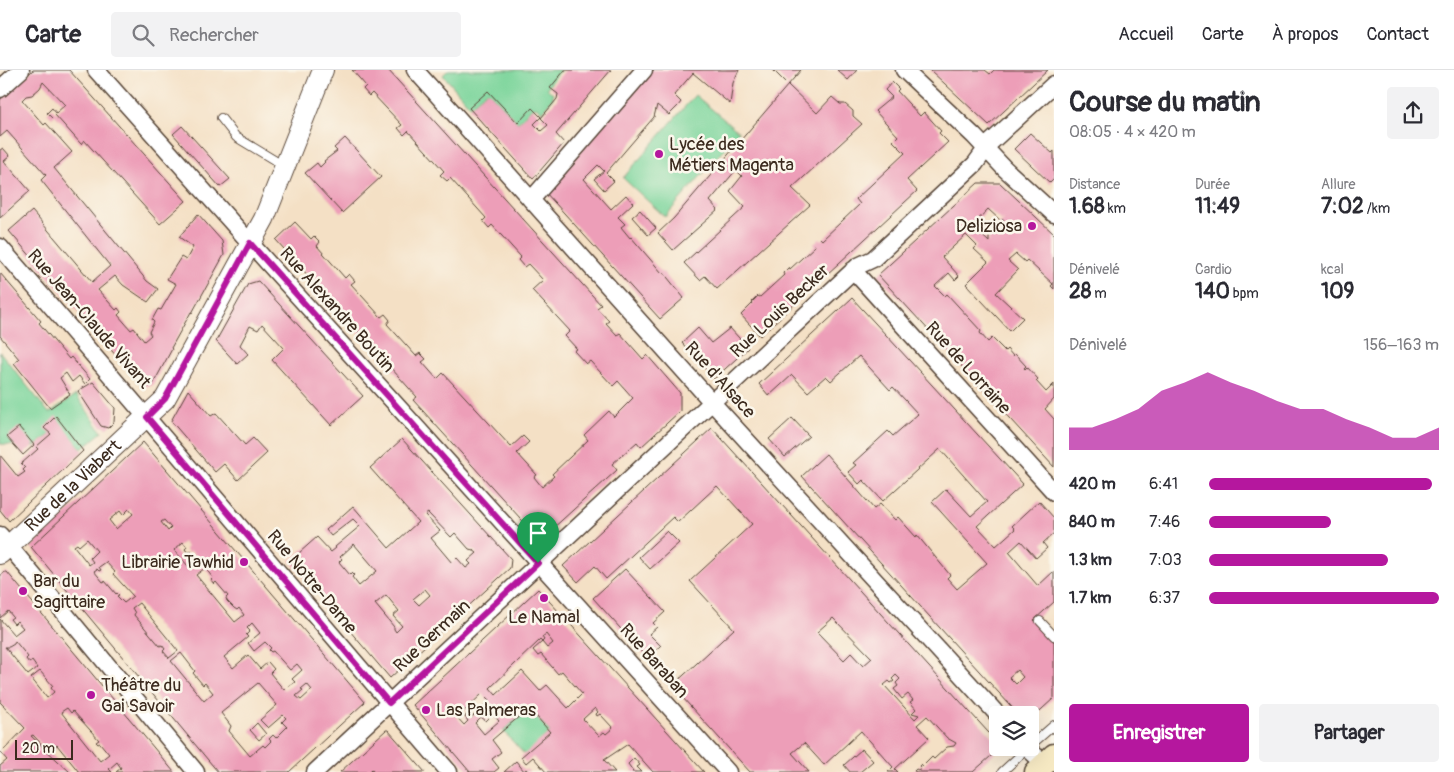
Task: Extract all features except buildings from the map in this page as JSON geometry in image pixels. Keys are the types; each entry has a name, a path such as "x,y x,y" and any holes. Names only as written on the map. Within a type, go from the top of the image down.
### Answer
{"street":[{"path":"0,89 21,70"},
{"name":"Rue Alexandre Boutin","path":"96,70 535,566 550,576"},
{"name":"Rue de la Viabert","path":"3,545 165,399 264,219 324,70"},
{"name":"Rue d'Alsace","path":"415,70 712,402 990,706"},
{"path":"532,200 644,70"},
{"path":"904,70 969,130 1004,168 1054,214"},
{"name":"Rue Louis Becker","path":"535,566 853,270 873,260 975,164 991,142 1054,84"},
{"name":"Rue Jean-Claude Vivant","path":"0,247 147,417"},
{"name":"Rue de Lorraine","path":"853,270 1054,492"},
{"name":"Rue Notre-Dame","path":"147,417 449,772"},
{"path":"3,545 196,772"},
{"name":"Rue Germain","path":"315,772 535,566"},
{"name":"Rue Baraban","path":"550,576 728,772"}],"lane":[{"path":"221,118 236,137 284,166"},
{"path":"1040,621 1054,636"},
{"path":"1039,738 1054,726"},
{"path":"1002,772 1019,756"}],"green space":[{"path":"448,70 561,70 547,88 553,94 553,98 542,112 536,107 532,108 518,123 488,91 470,106 443,75"},
{"path":"695,95 739,132 665,217 623,178"},
{"path":"0,352 49,413 76,395 102,432 82,449 62,426 35,446 0,444"},
{"path":"529,708 550,732 525,755 503,731"}],"place":[{"name":"Lycée des Métiers Magenta","path":"659,154"},
{"name":"Deliziosa","path":"1032,226"},
{"name":"Librairie Tawhid","path":"244,562"},
{"name":"Bar du Sagittaire","path":"23,591"},
{"name":"Le Namal","path":"544,598"},
{"name":"Théâtre du Gai Savoir","path":"91,695"},
{"name":"Las Palmeras","path":"426,710"}],"route":[{"path":"250,243 538,563 389,703 384,698 147,417 165,399 250,243"}]}
